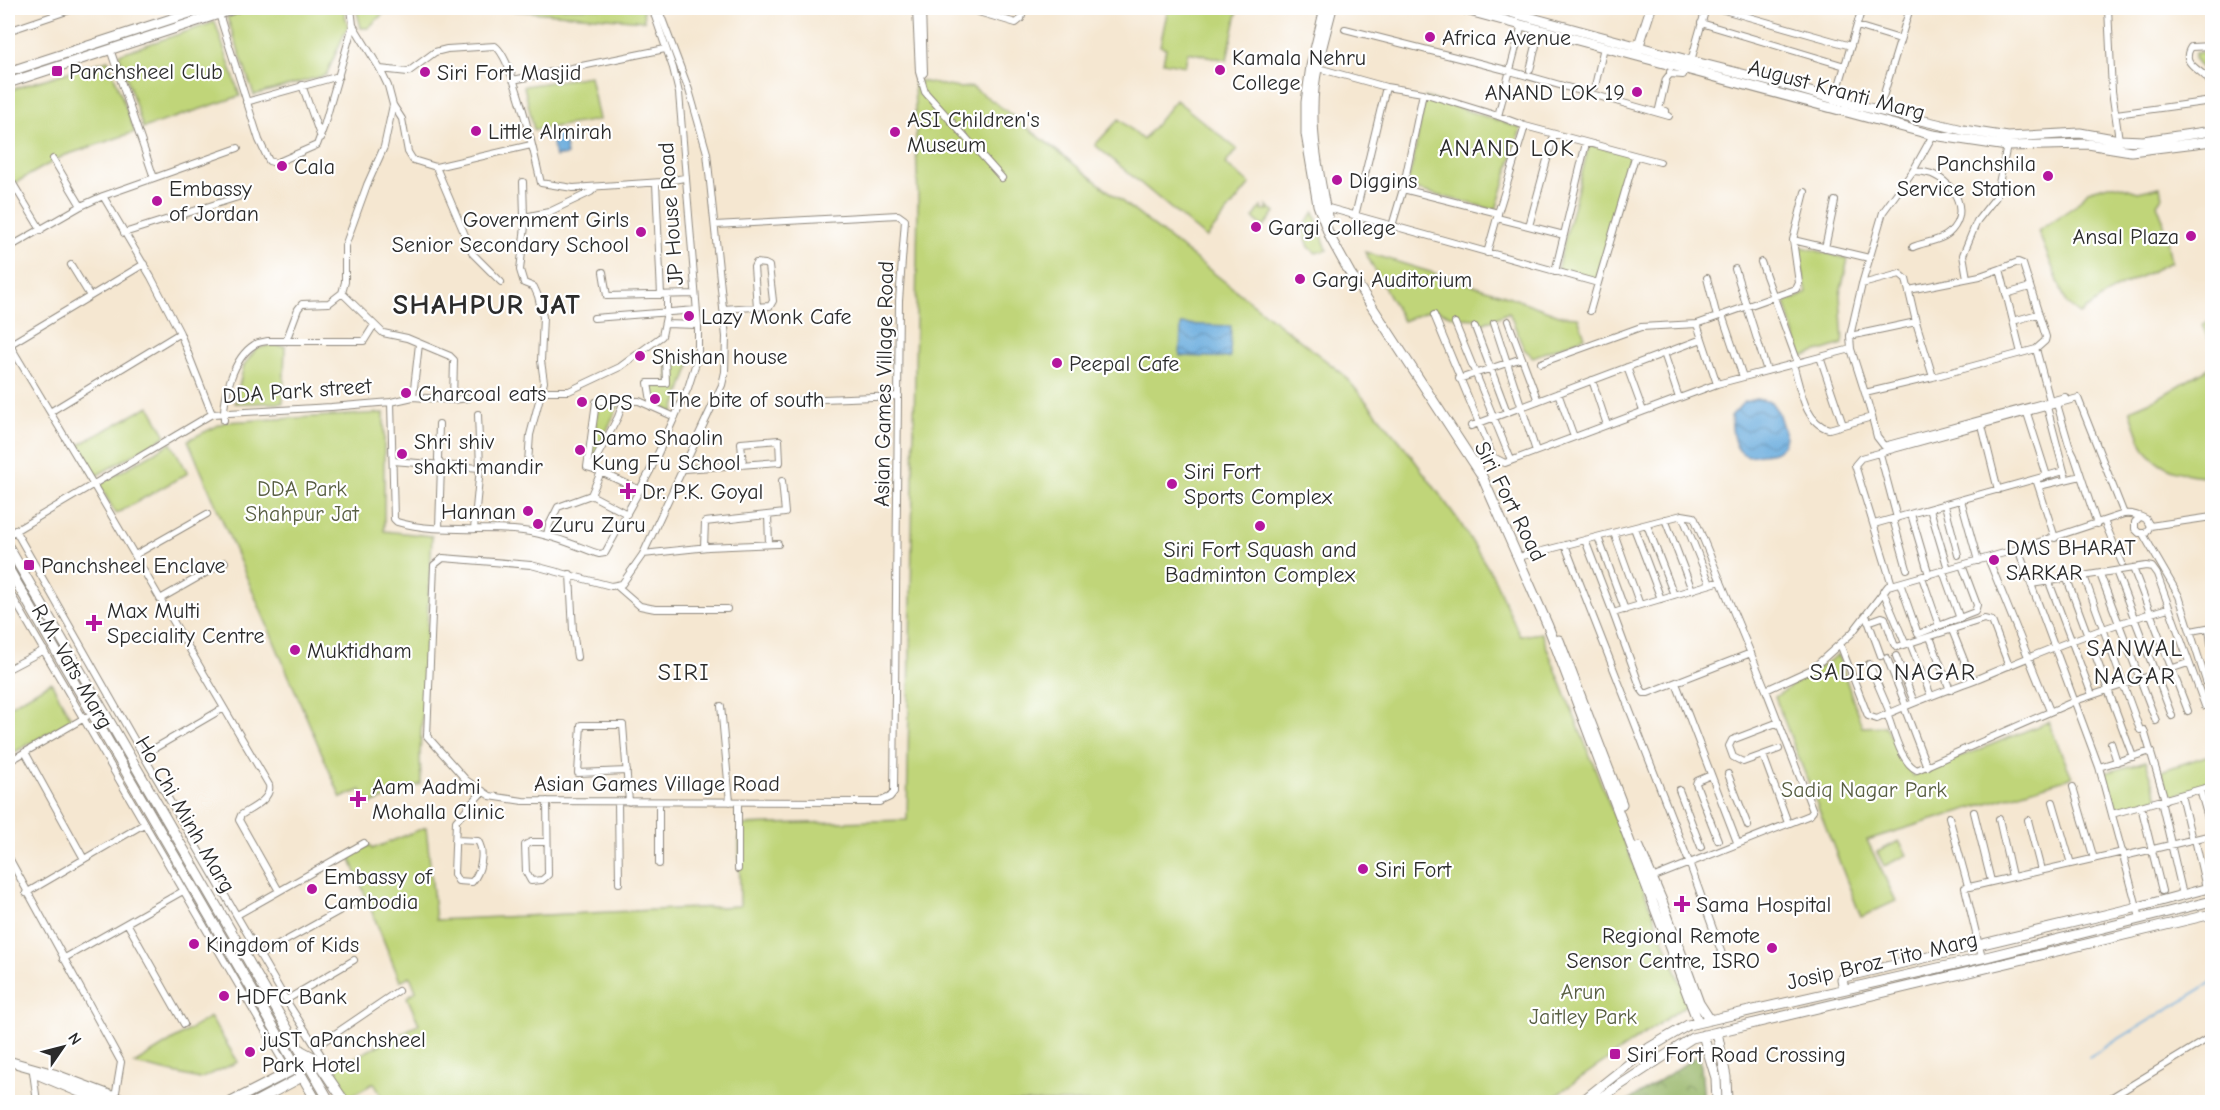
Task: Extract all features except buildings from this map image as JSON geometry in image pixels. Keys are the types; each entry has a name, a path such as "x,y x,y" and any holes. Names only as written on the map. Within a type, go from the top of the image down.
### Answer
{"main road":[{"path":"8,72 175,12 205,8"},
{"path":"8,83 237,8"},
{"name":"Siri Fort Road","path":"1325,8 1311,66 1306,102 1306,134 1318,205 1330,237 1350,273 1481,474 1522,557 1698,1022"},
{"name":"Siri Fort Road","path":"1332,8 1318,68 1313,104 1313,137 1325,207 1337,240 1357,276 1488,476 1662,901 1700,1003 1710,1020"},
{"name":"August Kranti Marg","path":"1458,8 1522,23 1604,47 1637,50 1670,72 1685,69 1835,99 1963,130 2008,137 2080,133 2119,140 2157,140 2212,130"},
{"name":"August Kranti Marg","path":"1495,8 1515,10 1637,50 1685,69 1933,135 2007,146 2088,144 2131,151 2212,141"},
{"path":"1637,50 1651,8"},
{"name":"Ho Chi Minh Marg","path":"8,546 330,1102"},
{"name":"Ho Chi Minh Marg","path":"8,568 87,716 296,1073 317,1102"},
{"path":"1844,989 1842,979 1844,977 2138,907 2209,887"},
{"name":"Josip Broz Tito Marg","path":"1581,1102 1655,1044 1698,1022 1982,958 2212,901"},
{"name":"Josip Broz Tito Marg","path":"1594,1102 1692,1038 2212,914"},
{"path":"1716,1032 1726,1077 1727,1102"},
{"path":"1704,1035 1716,1078 1717,1102"},
{"path":"1655,1044 1650,1052 1656,1057 1662,1056"},
{"path":"300,1050 315,1058 345,1102"},
{"path":"8,1062 128,1102"},
{"path":"8,1067 53,1077 103,1102"},
{"path":"259,1100 279,1083 296,1073"},
{"path":"231,1102 258,1089 279,1083"},
{"path":"258,1089 259,1100"}],"street":[{"path":"51,8 53,15"},
{"path":"8,31 76,8"},
{"path":"219,14 246,102 268,161 276,163 317,145 321,138 353,25 351,8"},
{"name":"JP House Road","path":"608,550 675,417 688,388 698,354 698,325 684,178 679,93 652,8"},
{"path":"658,8 699,122 707,153 726,337 725,372 722,385 643,554 626,581 617,586 640,606 655,609 727,609"},
{"path":"916,8 919,72 923,87 929,98 1002,178"},
{"path":"921,76 924,73 922,8"},
{"path":"952,8 968,8 1016,23 1021,19 1024,8"},
{"path":"1685,69 1706,8"},
{"path":"1717,8 1851,46"},
{"path":"1835,99 1862,8"},
{"path":"1879,110 1910,8"},
{"path":"2108,8 2119,140"},
{"path":"1498,116 1522,23"},
{"path":"1701,23 1845,66"},
{"path":"353,25 388,86 393,105 402,119 408,152 413,160 436,167 531,145"},
{"path":"1857,26 1900,39"},
{"path":"1345,29 1669,114 1659,108 1670,72"},
{"path":"1530,70 1540,29"},
{"path":"380,69 408,72 435,52 495,46 504,56 513,80 541,183 573,188 656,183 684,178"},
{"path":"2212,46 2191,47 2187,60 2189,65 2197,68 2209,78 2212,88"},
{"path":"1595,86 1604,47"},
{"path":"110,49 154,178"},
{"path":"513,80 666,49"},
{"path":"1318,68 1386,87 1423,93 1525,126 1660,162"},
{"path":"246,102 339,76"},
{"path":"302,85 321,138"},
{"path":"1355,216 1386,87"},
{"path":"1392,226 1403,189 1423,93"},
{"path":"2116,114 2212,101"},
{"path":"286,341 302,304 329,303 342,293 345,282 345,246 367,185 384,147 393,105"},
{"path":"1487,253 1525,126"},
{"path":"1529,226 1554,134"},
{"path":"1933,135 1913,171 1883,212 1850,336 1851,349 1877,437 1884,446 2052,404 2074,399 2080,400 2124,514"},
{"path":"1555,272 1586,143"},
{"path":"1967,278 1964,262 1965,250 1977,220 1996,197 2007,146"},
{"path":"8,248 103,196 238,147"},
{"path":"1590,311 1635,157"},
{"path":"53,159 81,206"},
{"path":"436,167 473,254 501,282"},
{"path":"1913,171 1929,173 1953,188 1960,209 1959,218 1950,232 1941,239 1913,247"},
{"path":"12,182 41,230"},
{"path":"523,182 525,226 521,273 524,283 537,290 543,317 541,361 544,382 530,435 528,463"},
{"path":"542,391 569,391 620,367 662,336 668,312 664,295 656,183"},
{"path":"524,217 549,212 591,192 596,187"},
{"path":"1403,189 1564,235"},
{"path":"1541,363 1641,327 1697,324 1775,298 1798,287 1793,240 1805,192"},
{"path":"103,196 144,264 180,333 212,414"},
{"path":"124,233 238,197"},
{"path":"1825,248 1835,201"},
{"path":"1325,207 1598,283"},
{"name":"Asian Games Village Road","path":"617,586 531,565 443,558 434,565 427,736 466,780 490,796 523,801 879,802 890,797 894,792 899,301 906,224 898,214 715,225"},
{"path":"1793,240 1869,258"},
{"path":"1761,262 1775,298 1811,416 1816,423 1829,429 1872,417"},
{"path":"1865,393 2036,349 2045,341 2046,337 2021,262 2000,270 1909,290"},
{"path":"144,264 8,343 269,785 268,796 241,815 239,820 279,891"},
{"path":"723,309 757,307 770,306 773,301 769,266 765,264 756,264 754,267 757,307"},
{"path":"71,265 90,296"},
{"path":"1735,269 1767,372"},
{"path":"2000,270 2021,353"},
{"path":"603,272 607,296 694,294"},
{"path":"1862,284 1900,274 1906,279 1933,377"},
{"path":"1707,278 1743,377"},
{"path":"2006,294 2030,286"},
{"path":"342,293 383,333 407,338 453,358 453,400"},
{"path":"594,318 696,310"},
{"path":"2013,321 2038,314"},
{"path":"1434,315 1474,424 1492,457 1500,462 1511,460 1717,384 1851,349"},
{"path":"1508,321 1538,400"},
{"path":"1850,336 1916,322"},
{"path":"1455,323 1511,460"},
{"path":"1494,323 1536,451"},
{"path":"664,324 698,325"},
{"path":"1697,324 1717,384"},
{"path":"224,417 233,373 247,351 256,344 286,341 364,341 374,325"},
{"path":"1475,327 1507,412"},
{"path":"50,412 180,333"},
{"path":"1474,424 1702,339"},
{"path":"413,397 419,344"},
{"path":"2036,349 2052,404 2066,479"},
{"path":"652,407 648,383 666,383 665,356 698,354"},
{"path":"1664,354 1679,398"},
{"path":"1820,357 1843,425"},
{"path":"1459,379 1522,358"},
{"path":"1627,367 1643,411"},
{"path":"1592,380 1606,425"},
{"path":"1558,393 1574,437"},
{"path":"798,400 899,396"},
{"path":"391,402 413,397 453,400 468,398"},
{"path":"1892,585 1855,465 1861,458 2027,413 2065,397"},
{"path":"591,468 618,417 624,400"},
{"path":"640,490 587,467 596,402 639,401 675,417"},
{"name":"DDA Park street","path":"8,534 212,414 224,417 391,402 395,521 440,528 522,531 547,535 599,554 608,550"},
{"path":"2052,404 2081,476 2097,524"},
{"path":"2027,413 2047,476"},
{"path":"474,530 480,468 478,414"},
{"path":"439,424 440,528"},
{"path":"1982,426 1998,490"},
{"path":"684,469 780,462 778,440 741,443 743,464"},
{"path":"1880,453 1907,570"},
{"path":"393,462 480,468"},
{"path":"2038,482 2047,476 2064,471"},
{"path":"547,535 558,507 591,495 602,472"},
{"path":"1874,524 1998,490 2081,476"},
{"path":"704,547 705,522 785,513 782,481"},
{"path":"2038,482 2055,537"},
{"path":"591,495 627,514"},
{"path":"1961,500 1978,561"},
{"path":"1945,505 1958,555"},
{"path":"1930,509 1960,619"},
{"path":"1766,690 1812,669 1867,618 1883,591 1892,585 2018,549 2124,514 2129,513 2146,519 2150,526"},
{"path":"135,555 207,514"},
{"path":"1911,514 1939,626"},
{"path":"768,515 769,544"},
{"path":"1522,557 1682,515 1694,517 1751,652 1813,811 1810,815 1737,842 1652,878"},
{"path":"1682,515 1710,584"},
{"path":"2150,526 2212,517"},
{"path":"2139,518 2135,522 2135,529 2143,534 2179,596 2212,700"},
{"path":"1665,519 1692,590"},
{"path":"2104,521 2122,562"},
{"path":"1647,525 1674,595"},
{"path":"2143,534 2150,526"},
{"path":"1634,528 1660,599"},
{"path":"15,530 143,755 286,1000 323,1058"},
{"path":"1614,533 1640,605"},
{"path":"1598,537 1625,610"},
{"path":"1586,540 1644,693 1676,683 1751,652"},
{"path":"643,554 704,547 778,544"},
{"path":"1565,545 1689,862 1722,954"},
{"path":"2018,549 2099,767 2140,918"},
{"path":"1988,558 2050,711"},
{"path":"160,599 225,561"},
{"path":"1900,583 1918,634 1975,612 1977,605 1962,565"},
{"path":"2031,584 2152,567 2157,574 2205,706"},
{"path":"2133,568 2188,711"},
{"path":"2116,571 2172,716"},
{"path":"570,574 573,631 577,657"},
{"path":"2100,574 2156,721"},
{"path":"2084,576 2151,751 2183,895"},
{"path":"2067,579 2133,757"},
{"path":"1613,613 1721,581"},
{"path":"2049,582 2092,695"},
{"name":"R.M. Vats Marg","path":"8,589 87,716 144,824 183,891 296,1073"},
{"path":"1883,591 1931,696"},
{"path":"1840,644 1868,716 1877,719 2070,640 2168,608"},
{"path":"1867,618 1882,616 1885,618 1897,647 1989,619 1992,621 2009,666"},
{"path":"1867,618 1905,706 1927,767"},
{"path":"2191,631 2211,627 2212,653 2199,657"},
{"path":"1952,630 1972,680"},
{"path":"1930,637 1950,690"},
{"path":"8,669 44,650"},
{"path":"1896,656 1914,702"},
{"path":"1869,664 1906,760 1911,767 1917,770 2075,701 2188,663"},
{"path":"1676,683 1737,842"},
{"path":"721,706 730,802"},
{"path":"143,755 224,708"},
{"path":"8,762 87,716"},
{"path":"1779,722 1730,742 1729,746 1733,757 1743,762 1779,749"},
{"path":"627,771 578,772 581,725 623,725 627,771 629,802"},
{"path":"2111,743 2117,762"},
{"path":"2099,767 2151,751"},
{"path":"25,752 84,859"},
{"path":"1763,755 1788,823"},
{"path":"1728,774 1748,826"},
{"path":"1711,775 1697,781 1696,784 1718,840"},
{"path":"2112,814 2212,786"},
{"path":"2073,787 2094,859"},
{"path":"1679,790 1701,847"},
{"path":"1968,886 2171,845 2212,834 2200,790"},
{"path":"455,840 478,841 482,847 478,875 472,882 458,881 454,874 455,840 456,821 483,791"},
{"path":"2181,795 2209,887"},
{"path":"547,801 548,874 542,880 531,881 526,872 525,845 531,842 547,842"},
{"path":"618,802 619,883"},
{"path":"659,802 659,864"},
{"path":"738,802 738,869"},
{"path":"2053,802 2071,864"},
{"path":"2141,806 2162,891"},
{"path":"1974,812 1991,881"},
{"path":"1948,817 1968,886 1965,889 1982,958"},
{"path":"1999,819 2012,876"},
{"path":"2028,820 2041,870"},
{"path":"26,893 144,824"},
{"path":"237,915 364,843"},
{"path":"8,856 26,893 121,1062 116,1092"},
{"path":"63,959 183,891"},
{"path":"260,955 357,901"},
{"path":"127,923 184,1024"},
{"path":"286,1000 354,960"},
{"path":"316,1046 398,991"},
{"path":"2104,1102 2212,1036"},
{"path":"33,1072 37,1102"}],"green space":[{"path":"254,8 343,8 348,26 326,75 254,95 227,17"},
{"path":"356,8 389,8 368,28 361,28"},
{"path":"480,8 643,8 644,21"},
{"path":"1168,8 1238,8 1227,60 1188,52 1185,66 1163,62 1166,48 1160,46"},
{"path":"215,22 240,96 143,128 119,54"},
{"path":"2212,51 2212,81 2194,58 2195,53"},
{"path":"108,60 135,132 63,156 8,187 8,93 16,88"},
{"path":"590,76 599,120 534,130 524,86"},
{"name":"Arun Jaitley Park","path":"914,80 959,88 972,87 997,104 1343,374 1404,446 1459,521 1493,576 1520,636 1541,633 1689,1003 1549,1102 385,1102 374,1083 349,1097 333,1069 419,1024 407,997 416,991 410,976 400,981 349,855 362,847 370,845 372,849 426,827 436,920 740,906 739,825 907,820 918,202"},
{"path":"1425,97 1521,128 1496,210 1406,187"},
{"path":"1176,100 1237,149 1225,164 1250,184 1206,238 1095,145 1119,119 1143,140"},
{"path":"1589,145 1631,154 1612,221 1599,281 1557,270"},
{"path":"2116,185 2138,192 2160,187 2162,197 2157,204 2163,220 2171,262 2113,290 2080,314 2067,304 2038,231 2075,206 2088,191"},
{"path":"1267,206 1275,212 1264,227 1253,218 1261,207 1262,211 1268,210"},
{"path":"1314,212 1327,250 1316,253 1309,247 1302,228"},
{"path":"1799,246 1848,259 1840,294 1843,344 1801,357 1785,303 1807,293"},
{"path":"1365,252 1502,294 1562,316 1578,317 1585,337 1533,357 1524,349 1509,312 1480,325 1477,319 1458,318 1433,309 1403,321"},
{"path":"2212,319 2212,346 2202,325"},
{"path":"270,345 285,346 283,403 235,403 244,365 256,349"},
{"path":"693,356 673,413 652,400 650,385 669,386 667,357"},
{"path":"2212,366 2212,476 2195,475 2169,468 2154,459 2145,449 2130,410 2158,398"},
{"path":"619,404 591,465 598,405"},
{"path":"149,406 166,436 94,477 77,446"},
{"name":"DDA Park Shahpur Jat","path":"384,413 384,531 432,536 420,754 421,784 368,805 361,790 341,798 188,440 225,422"},
{"path":"171,443 188,473 116,514 99,484"},
{"name":"Sadiq Nagar Park","path":"1838,655 1862,727 1885,726 1913,776 2048,722 2072,777 1867,840 1896,901 1861,917 1775,697"},
{"path":"51,682 72,720 8,756 8,707"},
{"path":"2212,754 2212,782 2169,798 2161,771"},
{"path":"2146,761 2158,798 2117,809 2105,773"},
{"path":"1899,841 1907,855 1884,866 1877,852"},
{"path":"210,1017 238,1062 200,1079 134,1064"},
{"path":"1700,1054 1704,1102 1627,1102"}],"water":[{"path":"562,131 567,155 555,157 550,134"},
{"path":"1181,324 1231,326 1230,358 1180,356"},
{"path":"1756,399 1771,402 1778,412 1786,437 1783,446 1777,451 1749,456 1744,455 1736,446 1731,416 1744,402"}],"waterway":[{"path":"2089,1057 2212,982"}],"place":[{"name":"Africa Avenue","path":"1430,37"},
{"name":"Kamala Nehru College","path":"1220,70"},
{"name":"Panchsheel Club","path":"57,71"},
{"name":"Siri Fort Masjid","path":"425,72"},
{"name":"ANAND LOK 19","path":"1637,92"},
{"name":"Little Almirah","path":"476,131"},
{"name":"ASI Children's Museum","path":"895,132"},
{"name":"Cala","path":"282,166"},
{"name":"Panchshila Service Station","path":"2048,176"},
{"name":"Diggins","path":"1337,180"},
{"name":"Embassy of Jordan","path":"157,201"},
{"name":"Gargi College","path":"1256,227"},
{"name":"Government Girls Senior Secondary School","path":"641,232"},
{"name":"Ansal Plaza","path":"2191,236"},
{"name":"Gargi Auditorium","path":"1300,279"},
{"name":"Lazy Monk Cafe","path":"689,316"},
{"name":"Shishan house","path":"640,356"},
{"name":"Peepal Cafe","path":"1057,363"},
{"name":"Charcoal eats","path":"406,393"},
{"name":"The bite of south","path":"655,399"},
{"name":"OPS","path":"582,402"},
{"name":"Damo Shaolin Kung Fu School","path":"580,450"},
{"name":"Shri shiv shakti mandir","path":"402,454"},
{"name":"Siri Fort Sports Complex","path":"1172,484"},
{"name":"Dr. P.K. Goyal","path":"628,491"},
{"name":"Hannan","path":"528,511"},
{"name":"Zuru Zuru","path":"538,524"},
{"name":"Siri Fort Squash and Badminton Complex","path":"1260,526"},
{"name":"DMS BHARAT SARKAR","path":"1994,560"},
{"name":"Panchsheel Enclave","path":"29,565"},
{"name":"Max Multi Speciality Centre","path":"94,623"},
{"name":"Muktidham","path":"295,650"},
{"name":"Aam Aadmi Mohalla Clinic","path":"358,799"},
{"name":"Siri Fort","path":"1363,869"},
{"name":"Embassy of Cambodia","path":"312,889"},
{"name":"Sama Hospital","path":"1682,904"},
{"name":"Kingdom of Kids","path":"194,944"},
{"name":"Regional Remote Sensor Centre, ISRO","path":"1772,948"},
{"name":"HDFC Bank","path":"224,996"},
{"name":"juST aPanchsheel Park Hotel","path":"250,1052"},
{"name":"Siri Fort Road Crossing","path":"1615,1054"}],"district":[{"name":"ANAND LOK","path":"1507,148"},
{"name":"SHAHPUR JAT","path":"487,304"},
{"name":"SANWAL NAGAR","path":"2135,662"},
{"name":"SIRI","path":"684,672"},
{"name":"SADIQ NAGAR","path":"1893,672"}]}
